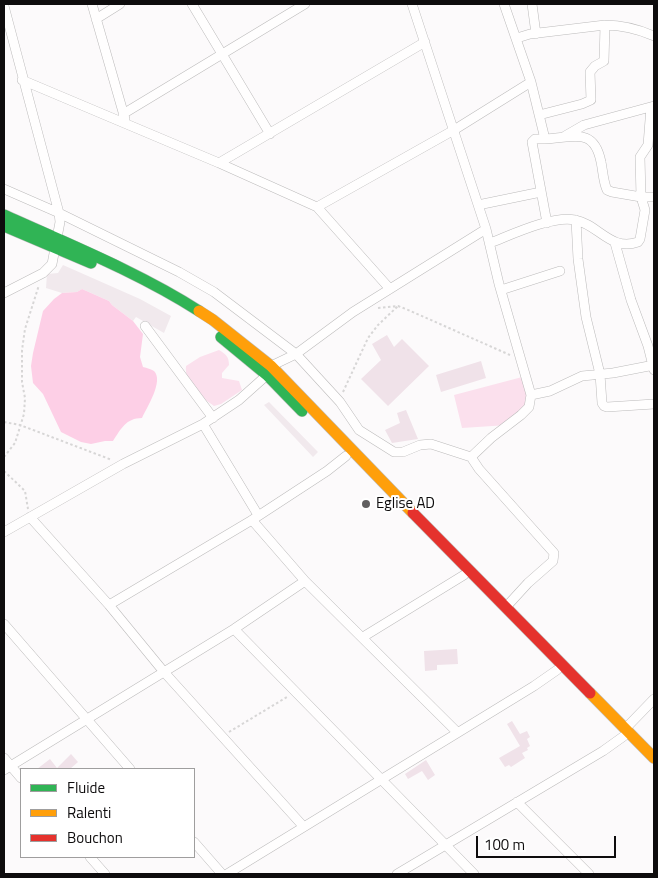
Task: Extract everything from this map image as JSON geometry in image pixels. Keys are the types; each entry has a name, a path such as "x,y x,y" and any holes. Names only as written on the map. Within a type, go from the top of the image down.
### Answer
{"street":[{"path":"92,4 126,124"},
{"path":"96,19 120,4"},
{"path":"192,4 270,134"},
{"path":"123,114 305,4"},
{"path":"412,4 490,242 500,290 532,395 528,407 521,415 491,438 471,457"},
{"path":"504,4 532,82 545,139"},
{"path":"532,4 536,34"},
{"path":"4,6 60,222 52,264 43,273 4,293"},
{"path":"517,38 523,35 606,25 618,25 654,36"},
{"path":"539,116 591,100 590,72 594,66 604,61 606,25"},
{"path":"219,163 425,42"},
{"path":"22,80 219,163 317,208 390,289"},
{"path":"317,208 454,130 532,82"},
{"path":"490,242 523,229 564,219 576,220 591,227 615,243 634,244 638,242 645,216 641,197 640,157 648,145 653,107 584,125 565,136"},
{"path":"547,223 532,142 535,139 584,136 592,140 596,145 607,190 641,197 654,197"},
{"path":"4,189 59,213 179,272 214,292 296,354 340,402 359,430 394,452 402,452 420,445 431,444 471,457 479,469 554,552 553,561 528,583 506,607"},
{"path":"478,205 541,192"},
{"path":"4,215 56,243 176,296 213,320 339,438 506,607 625,732 654,766"},
{"path":"645,216 654,218"},
{"path":"576,220 578,259 586,317 600,374 604,406 654,404"},
{"path":"4,226 56,243"},
{"path":"4,532 123,464 213,418 239,400 269,371 296,354 353,312 486,229"},
{"path":"615,243 633,307 648,346 654,370"},
{"path":"500,290 560,271"},
{"path":"145,326 213,418"},
{"path":"532,395 550,391 582,376 654,365"},
{"path":"269,371 346,456 557,670 654,758"},
{"path":"203,424 255,517 305,581 457,732"},
{"path":"109,605 255,517 327,471 346,456"},
{"path":"30,518 109,605 164,672 304,826"},
{"path":"363,638 443,590 464,575"},
{"path":"20,777 6,765 87,720 234,629 305,581"},
{"path":"4,624 129,768"},
{"path":"234,629 474,874"},
{"path":"227,874 557,670"},
{"path":"397,874 518,802 625,732 654,699"},
{"path":"518,802 589,874"},
{"path":"195,843 222,874"},
{"path":"91,858 105,874"}],"path":[{"path":"4,457 15,443 24,414 22,350 25,329 43,273"},
{"path":"340,402 368,338 378,325 398,306"},
{"path":"376,308 398,306 509,354 523,366"},
{"path":"4,422 20,425 123,464"},
{"path":"4,471 25,491 30,518"},
{"path":"223,736 296,692"}],"shaded area":[{"path":"63,265 140,299 171,316 164,333 136,317 133,321 109,301 82,289 77,292 62,293 46,288 47,274 58,273"},
{"path":"82,289 109,301 133,321 143,334 140,357 143,367 154,371 157,375 154,394 142,418 136,418 128,422 121,428 113,441 91,444 81,442 61,432 43,394 33,383 31,366 43,311 62,293 77,292"},
{"path":"219,350 227,356 229,362 229,365 222,373 222,378 239,381 242,390 221,404 214,406 198,394 190,384 186,366 200,357"},
{"path":"526,376 529,407 508,425 462,428 454,395"},
{"path":"269,402 318,452 313,457 264,405"}],"building":[{"path":"387,335 394,347 402,339 429,366 388,406 361,379 381,360 372,344"},
{"path":"481,361 486,378 441,392 436,375"},
{"path":"406,410 418,439 392,443 385,430 400,423 397,413"},
{"path":"457,649 458,664 437,665 437,670 425,671 424,651"},
{"path":"512,721 520,734 527,731 530,737 527,739 530,746 527,748 528,750 522,753 525,758 511,767 509,765 505,767 499,758 520,746 507,724"},
{"path":"71,754 78,762 71,768 57,768"},
{"path":"50,759 57,768 38,768"},
{"path":"426,760 435,775 428,780 422,771 408,779 405,774"}],"traffic: fast":[{"path":"4,215 153,284 199,311"},
{"path":"4,226 91,263"},
{"path":"221,337 267,375 302,411"}],"traffic: slow":[{"path":"199,311 271,366 413,513"},
{"path":"590,693 654,758"}],"traffic: jam":[{"path":"413,513 590,693"}],"place":[{"name":"Eglise AD","path":"366,504"}]}
